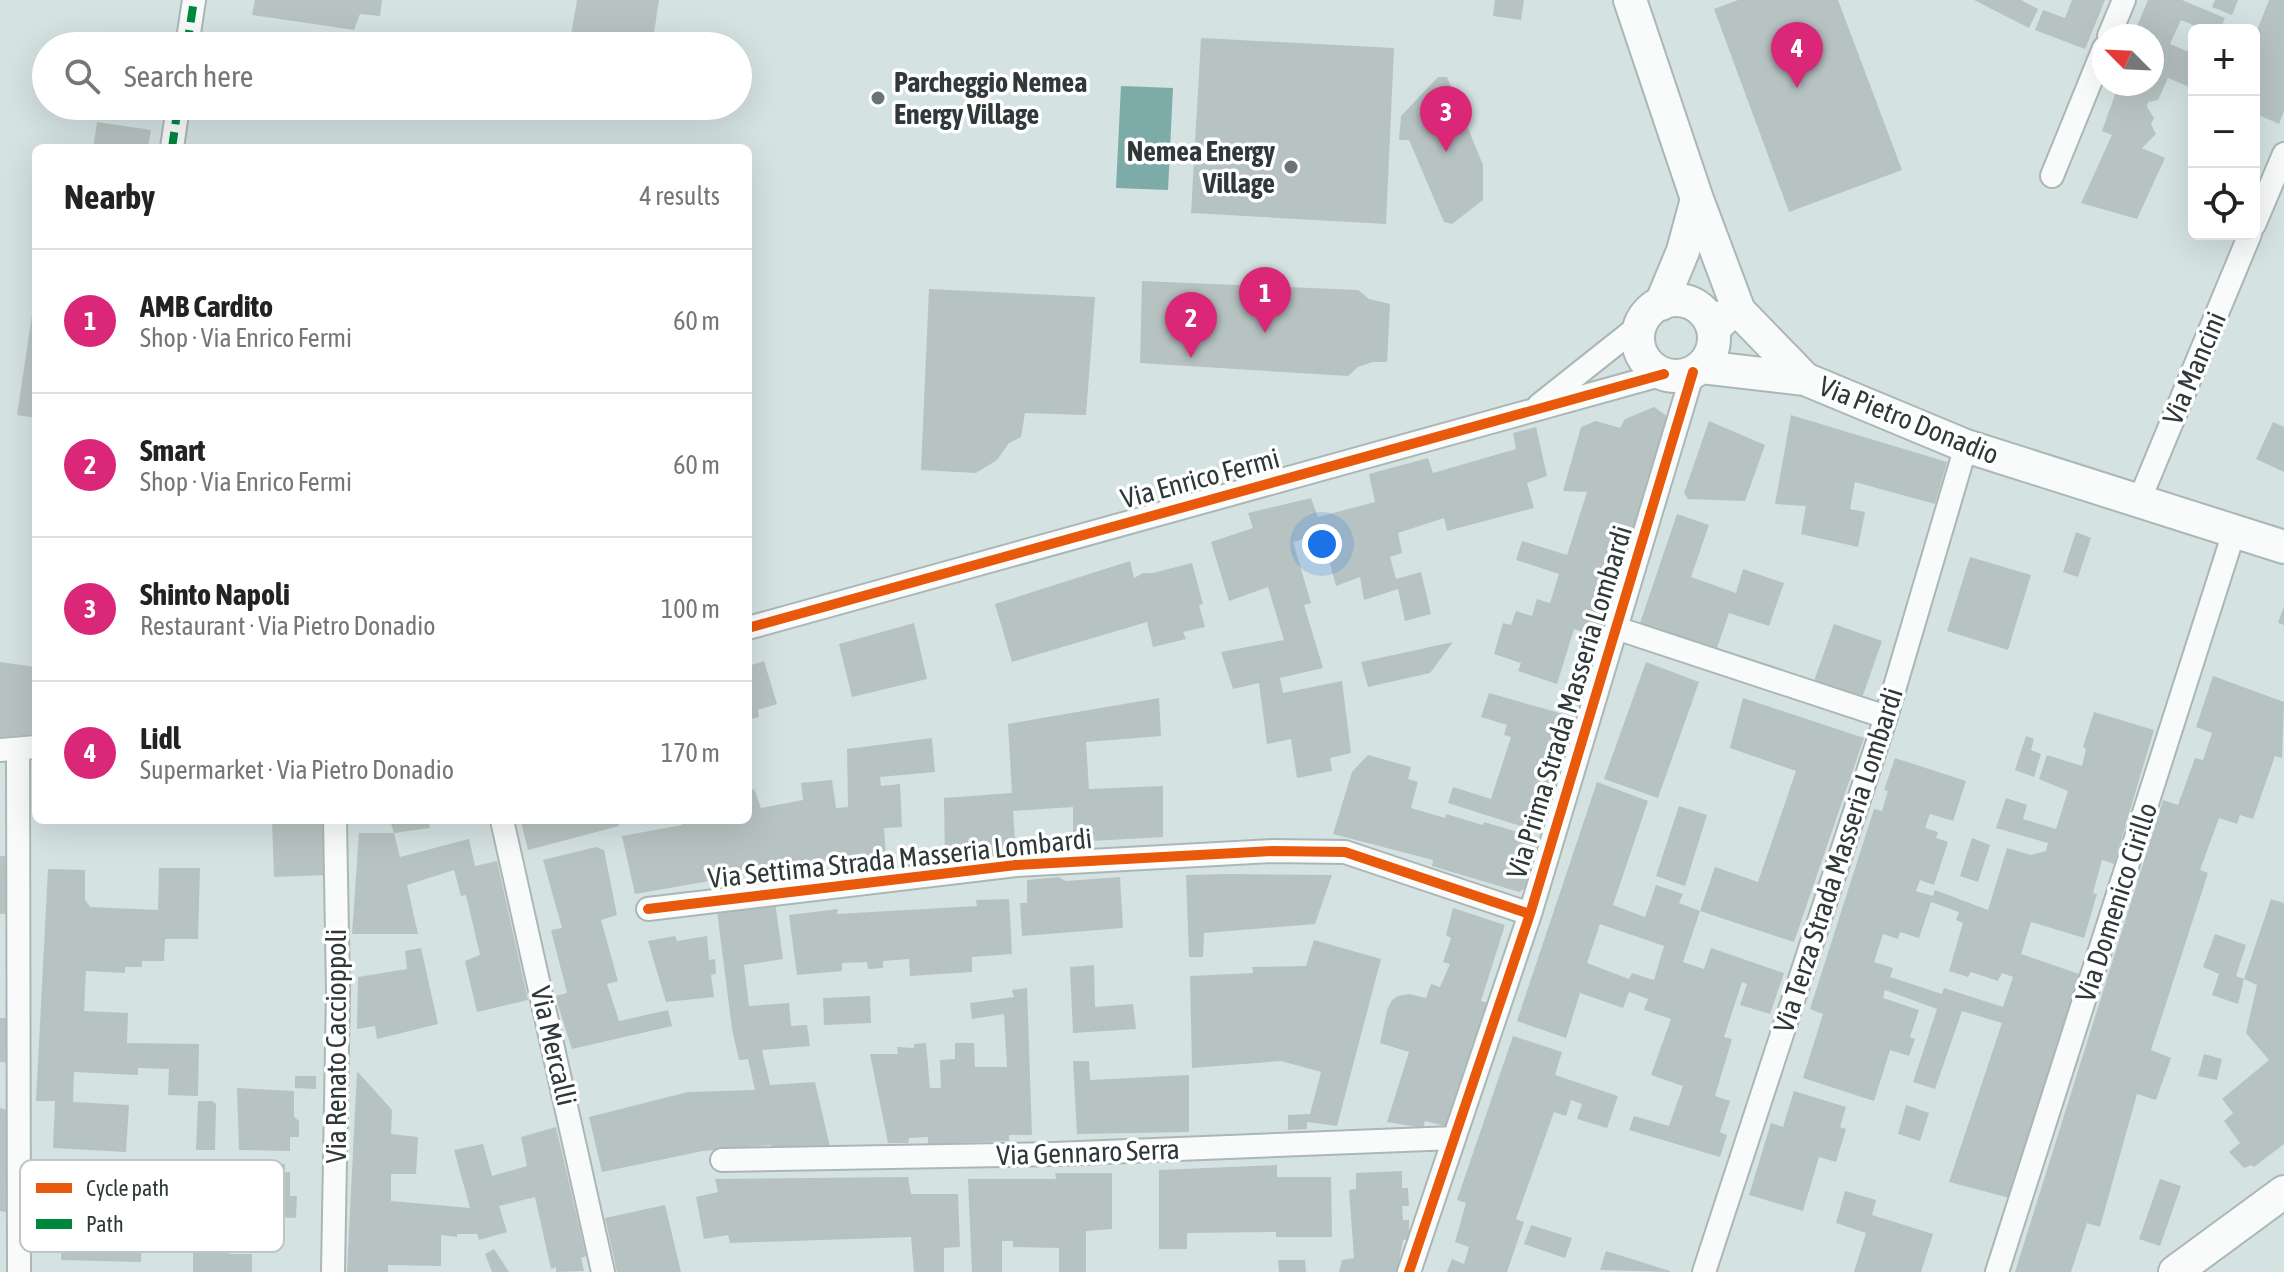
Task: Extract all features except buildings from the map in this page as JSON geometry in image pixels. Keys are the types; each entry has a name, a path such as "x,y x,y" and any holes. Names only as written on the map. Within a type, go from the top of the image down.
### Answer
{"main road":[{"name":"Via Pietro Donadio","path":"1630,0 1697,199 1739,311 1805,379 1966,446 2284,547"},
{"path":"1697,199 1683,251 1639,334 1642,354 1655,370 1805,379"},
{"path":"1651,314 1670,301 1689,303 1710,324 1711,352 1686,371"},
{"path":"2185,1270 2284,1192"}],"street":[{"path":"189,32 194,0"},
{"path":"2114,24 2124,0"},
{"path":"2052,176 2092,78"},
{"path":"173,144 176,120"},
{"path":"2260,211 2284,154"},
{"name":"Via Mancini","path":"2139,501 2248,240"},
{"path":"1710,324 1739,311"},
{"name":"Via Enrico Fermi","path":"1528,413 1651,314"},
{"name":"Via Enrico Fermi","path":"752,627 1686,371"},
{"name":"Via Prima Strada Masseria Lombardi","path":"1409,1272 1530,914 1616,628 1686,371"},
{"name":"Via Terza Strada Masseria Lombardi","path":"1704,1272 1886,717 1966,446"},
{"name":"Via Domenico Cirillo","path":"1997,1272 2234,532"},
{"path":"1616,628 1886,717"},
{"path":"18,749 19,1272"},
{"name":"Via Renato Caccioppoli","path":"333,1272 338,991 335,824"},
{"name":"Via Mercalli","path":"503,824 603,1272"},
{"name":"Via Settima Strada Masseria Lombardi","path":"648,909 1016,865 1273,851 1345,852 1530,914"},
{"name":"Via Gennaro Serra","path":"722,1160 1054,1154 1454,1138"}],"water":[{"path":"1121,86 1173,88 1168,190 1116,188"}],"marked path":[{"path":"189,32 194,0"},
{"path":"173,144 176,120"}],"cycle path":[{"path":"1409,1272 1530,914 1693,372"},
{"path":"752,627 1664,374"},
{"path":"648,909 1016,865 1273,851 1345,852 1530,914"}],"place":[{"name":"Lidl","path":"1797,88"},
{"name":"Parcheggio Nemea Energy Village","path":"878,98"},
{"name":"Shinto Napoli","path":"1446,152"},
{"name":"Nemea Energy Village","path":"1291,167"},
{"name":"AMB Cardito","path":"1265,333"},
{"name":"Smart","path":"1191,358"}]}
